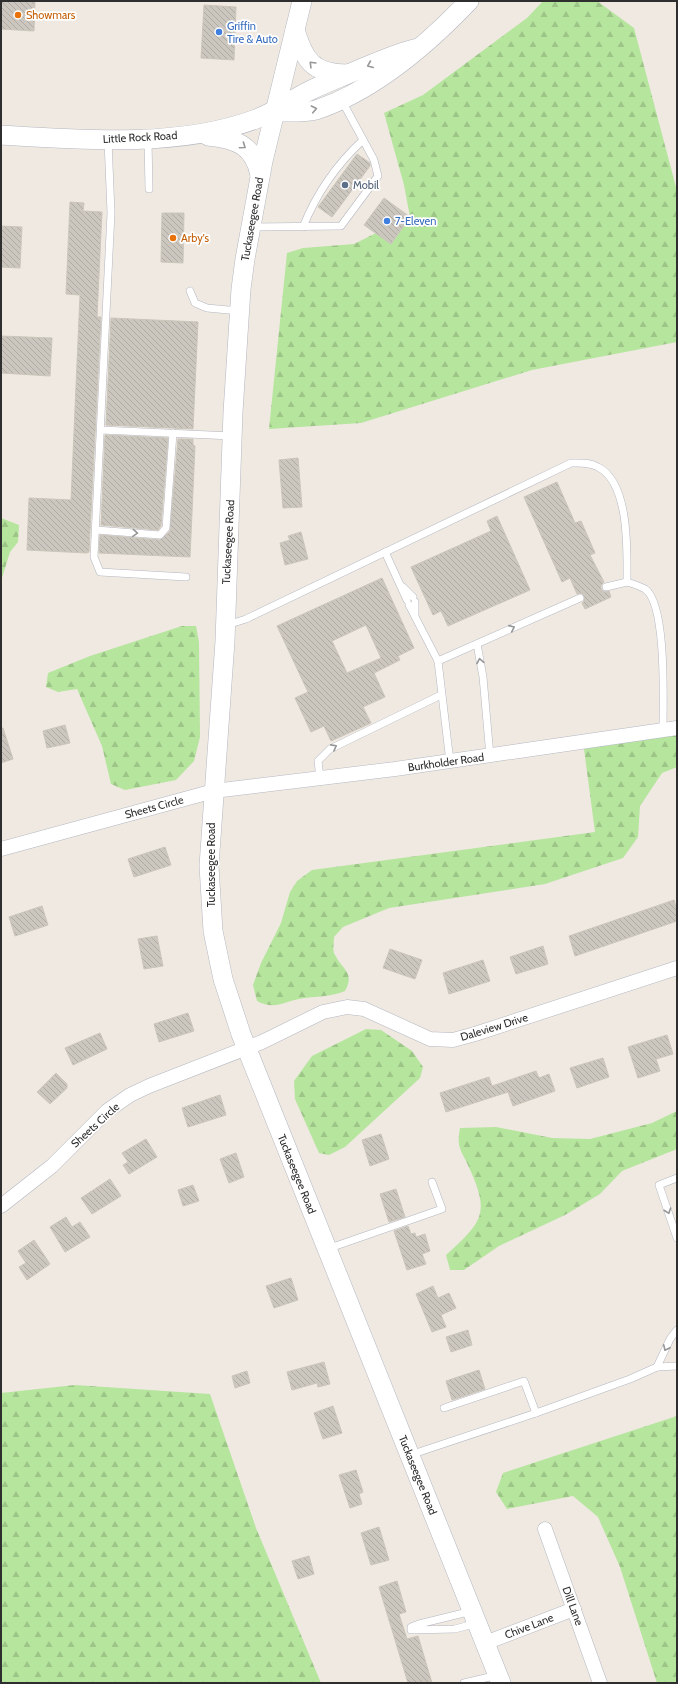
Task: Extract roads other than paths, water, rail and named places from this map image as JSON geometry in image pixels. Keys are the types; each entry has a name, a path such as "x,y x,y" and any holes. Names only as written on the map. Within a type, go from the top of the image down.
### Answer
{"street":[{"name":"Tuckaseegee Road","path":"302,1 260,175 244,259 233,436 218,753 209,866 213,931 223,979 247,1048 499,1679"},
{"name":"Little Rock Road","path":"275,112 314,110 341,99 401,63 469,1"},
{"path":"295,30 305,55 316,68 324,72 334,74 348,74"},
{"name":"Little Rock Road","path":"1,135 108,140 192,134 234,126 275,112 308,91 348,74 400,52 418,48"},
{"path":"192,134 218,137 243,145 258,163 260,175"},
{"name":"Burkholder Road","path":"214,791 450,762 670,729"},
{"name":"Sheets Circle","path":"1,849 214,791"},
{"name":"Daleview Drive","path":"247,1048 323,1012 347,1007 364,1009 430,1040 453,1040 677,968"},
{"name":"Sheets Circle","path":"1,1206 52,1166 107,1111 130,1095 247,1048"},
{"name":"Dill Lane","path":"545,1529 600,1683"},
{"name":"Chive Lane","path":"485,1643 574,1609"}],"lane":[{"path":"251,227 341,226 378,176 374,160 341,99"},
{"path":"148,138 149,189"},
{"path":"108,140 111,213 94,557 100,572 186,577"},
{"path":"304,227 312,205 328,179 344,158 363,140"},
{"path":"190,291 195,303 207,308 240,311"},
{"path":"101,430 233,436"},
{"path":"96,530 160,535 166,528 173,433"},
{"path":"225,626 246,619 571,463 585,462 599,467 610,477 617,492 626,520 627,582"},
{"path":"385,552 400,584 411,601 415,615 438,661 450,762"},
{"path":"606,586 627,582 645,589 653,600 658,612 670,729"},
{"path":"438,661 580,598"},
{"path":"476,644 483,677 490,756"},
{"path":"320,778 318,762 330,749 441,694"},
{"path":"677,1178 659,1185 677,1238"},
{"path":"327,1249 442,1209 432,1182"},
{"path":"657,1367 670,1339 677,1330"},
{"path":"410,1455 536,1413 630,1379 657,1367 677,1366"},
{"path":"444,1408 524,1381 536,1413"},
{"path":"475,1617 454,1629 411,1630 411,1627 419,1624 475,1617"},
{"path":"464,1683 499,1679"}],"place":[{"name":"Showmars","path":"18,15"},
{"name":"Griffin Tire & Auto","path":"219,32"},
{"name":"Mobil","path":"345,185"},
{"name":"7-Eleven","path":"387,221"},
{"name":"Arby's","path":"173,238"}]}
